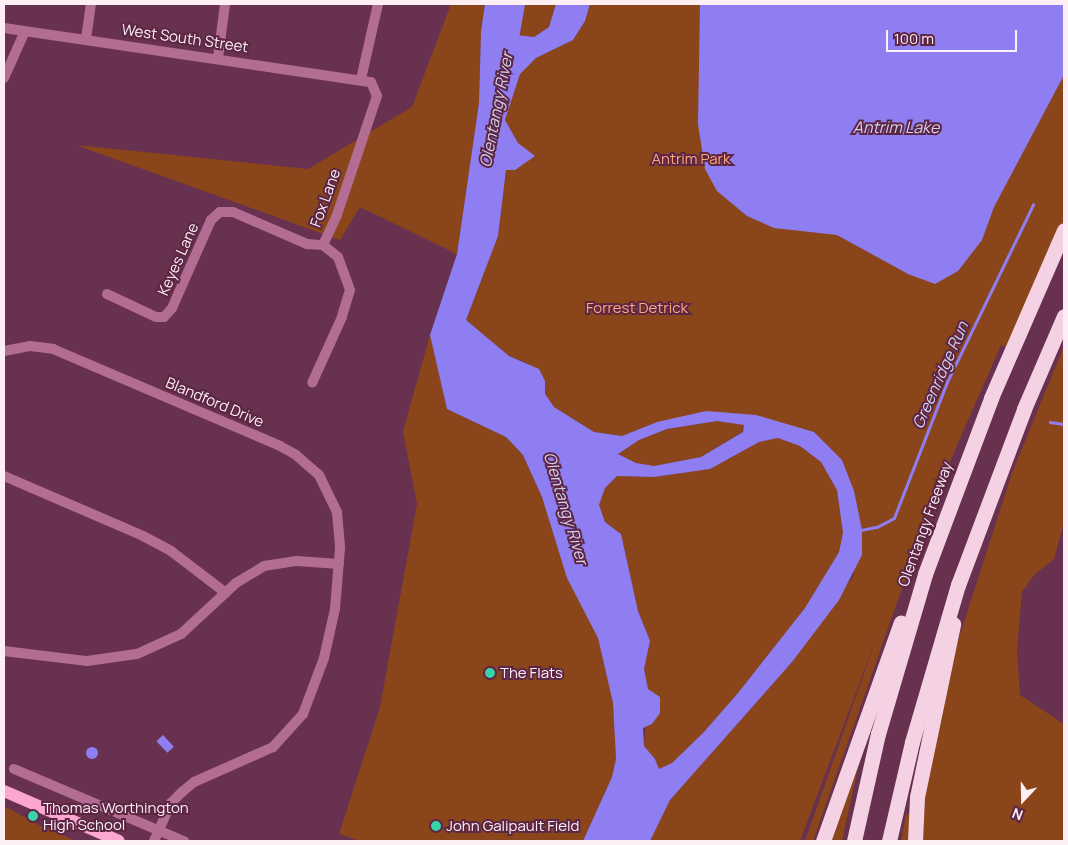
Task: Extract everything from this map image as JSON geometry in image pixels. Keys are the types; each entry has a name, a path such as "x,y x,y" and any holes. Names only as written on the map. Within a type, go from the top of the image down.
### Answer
{"highway":[{"name":"Olentangy Freeway","path":"854,841 878,734 925,574 991,398 1064,230"},
{"path":"889,841 912,742 958,585 1017,427 1064,316"},
{"path":"823,841 896,633 925,574"},
{"path":"915,841 917,797 950,648 958,585"}],"main road":[{"path":"4,791 119,841"}],"street":[{"path":"86,39 91,4"},
{"path":"218,58 225,4"},
{"path":"361,79 378,4"},
{"name":"West South Street","path":"4,28 361,79"},
{"path":"4,78 25,31"},
{"name":"Fox Lane","path":"312,383 342,317 350,290 338,257 323,245 337,215 376,96 371,82 361,79"},
{"name":"Keyes Lane","path":"108,294 156,317 168,314 211,220 220,212 233,212 307,244 323,245"},
{"name":"Blandford Drive","path":"4,351 30,346 53,349 296,455 319,475 334,502 339,520 339,564 335,609 324,658 302,714 273,747 194,782 172,803 154,841"},
{"path":"4,476 150,540 187,562 226,593"},
{"path":"4,651 87,661 137,654 182,634 249,573 264,566 297,561 339,564"},
{"path":"14,769 184,841"}],"green space":[{"path":"451,4 485,4 481,31 479,103 457,254 360,207 340,240 76,145 308,169 412,107"},
{"path":"511,4 556,4 549,27 534,37 517,35 507,19"},
{"name":"Forrest Detrick","path":"590,4 1064,4 1064,230 1012,350 1001,345 934,498 813,841 805,841 879,631 800,841 650,841 670,800 792,662 854,575 842,460 756,415 657,422 622,436 594,432 554,407 545,394 545,381 525,362 509,356 466,320 498,236 506,170 518,143 505,120 520,73 536,58 573,40 585,21"},
{"name":"The Flats","path":"430,335 447,409 506,437 523,455 542,497 560,555 598,638 613,703 616,759 612,777 583,841 360,841 339,834 380,707 417,504 403,431"},
{"path":"1064,346 1064,522 1054,559 1034,575 1022,592 1017,650 1020,695 1064,724 1064,841 920,841 930,753 958,641 1012,473"},
{"path":"717,421 745,425 742,432 701,457 654,466 636,463 618,454 639,440 668,429"},
{"path":"778,438 800,446 821,462 837,490 843,533 839,552 805,608 738,693 703,733 672,763 659,770 655,759 644,746 648,690 644,669 650,641 638,611 621,534 605,522 599,505 605,488 617,476 654,477 709,469 759,442"},
{"path":"853,767 858,768 842,841 828,841"},
{"path":"4,806 39,825 76,841 4,841"},
{"path":"906,814 911,815 909,841 901,841"}],"water":[{"path":"485,4 511,4 507,19 517,35 534,37 549,27 556,4 590,4 585,21 573,40 536,58 520,74 505,120 518,143 535,156 515,170 506,170 498,236 466,320 509,356 539,369 545,381 545,394 554,407 594,432 622,436 657,422 706,411 756,415 814,432 842,460 854,491 862,530 862,555 839,600 792,662 670,800 650,841 583,841 612,777 616,759 613,703 598,638 567,578 542,497 523,455 506,437 447,409 430,335 457,254 479,103 481,31","holes":["717,421 744,425 743,432 701,457 654,466 636,463 618,454 639,440 667,429","778,438 800,446 821,462 837,490 843,533 839,552 805,608 738,693 703,733 672,763 659,769 655,759 644,746 643,728 652,724 660,713 660,697 648,689 644,669 650,641 638,611 621,534 605,522 599,505 605,488 617,476 654,477 710,469 759,442"]},
{"name":"Antrim Lake","path":"700,4 1064,4 1064,75 994,207 982,240 958,271 935,284 908,274 837,235 774,228 747,216 717,191 705,169 698,124"},
{"path":"163,735 174,747 167,753 156,741"},
{"path":"90,747 94,747 98,753 94,759 90,759 86,755 86,751"}],"waterway":[{"name":"Olentangy River","path":"509,49 517,4"},
{"name":"Greenridge Run","path":"861,530 877,527 894,518 947,382 1033,205"},
{"path":"1050,422 1064,424"}],"place":[{"name":"The Flats","path":"490,673"},
{"name":"Thomas Worthington High School","path":"33,816"},
{"name":"John Galipault Field","path":"436,826"}],"park label":[{"name":"Antrim Park","path":"691,159"}]}
